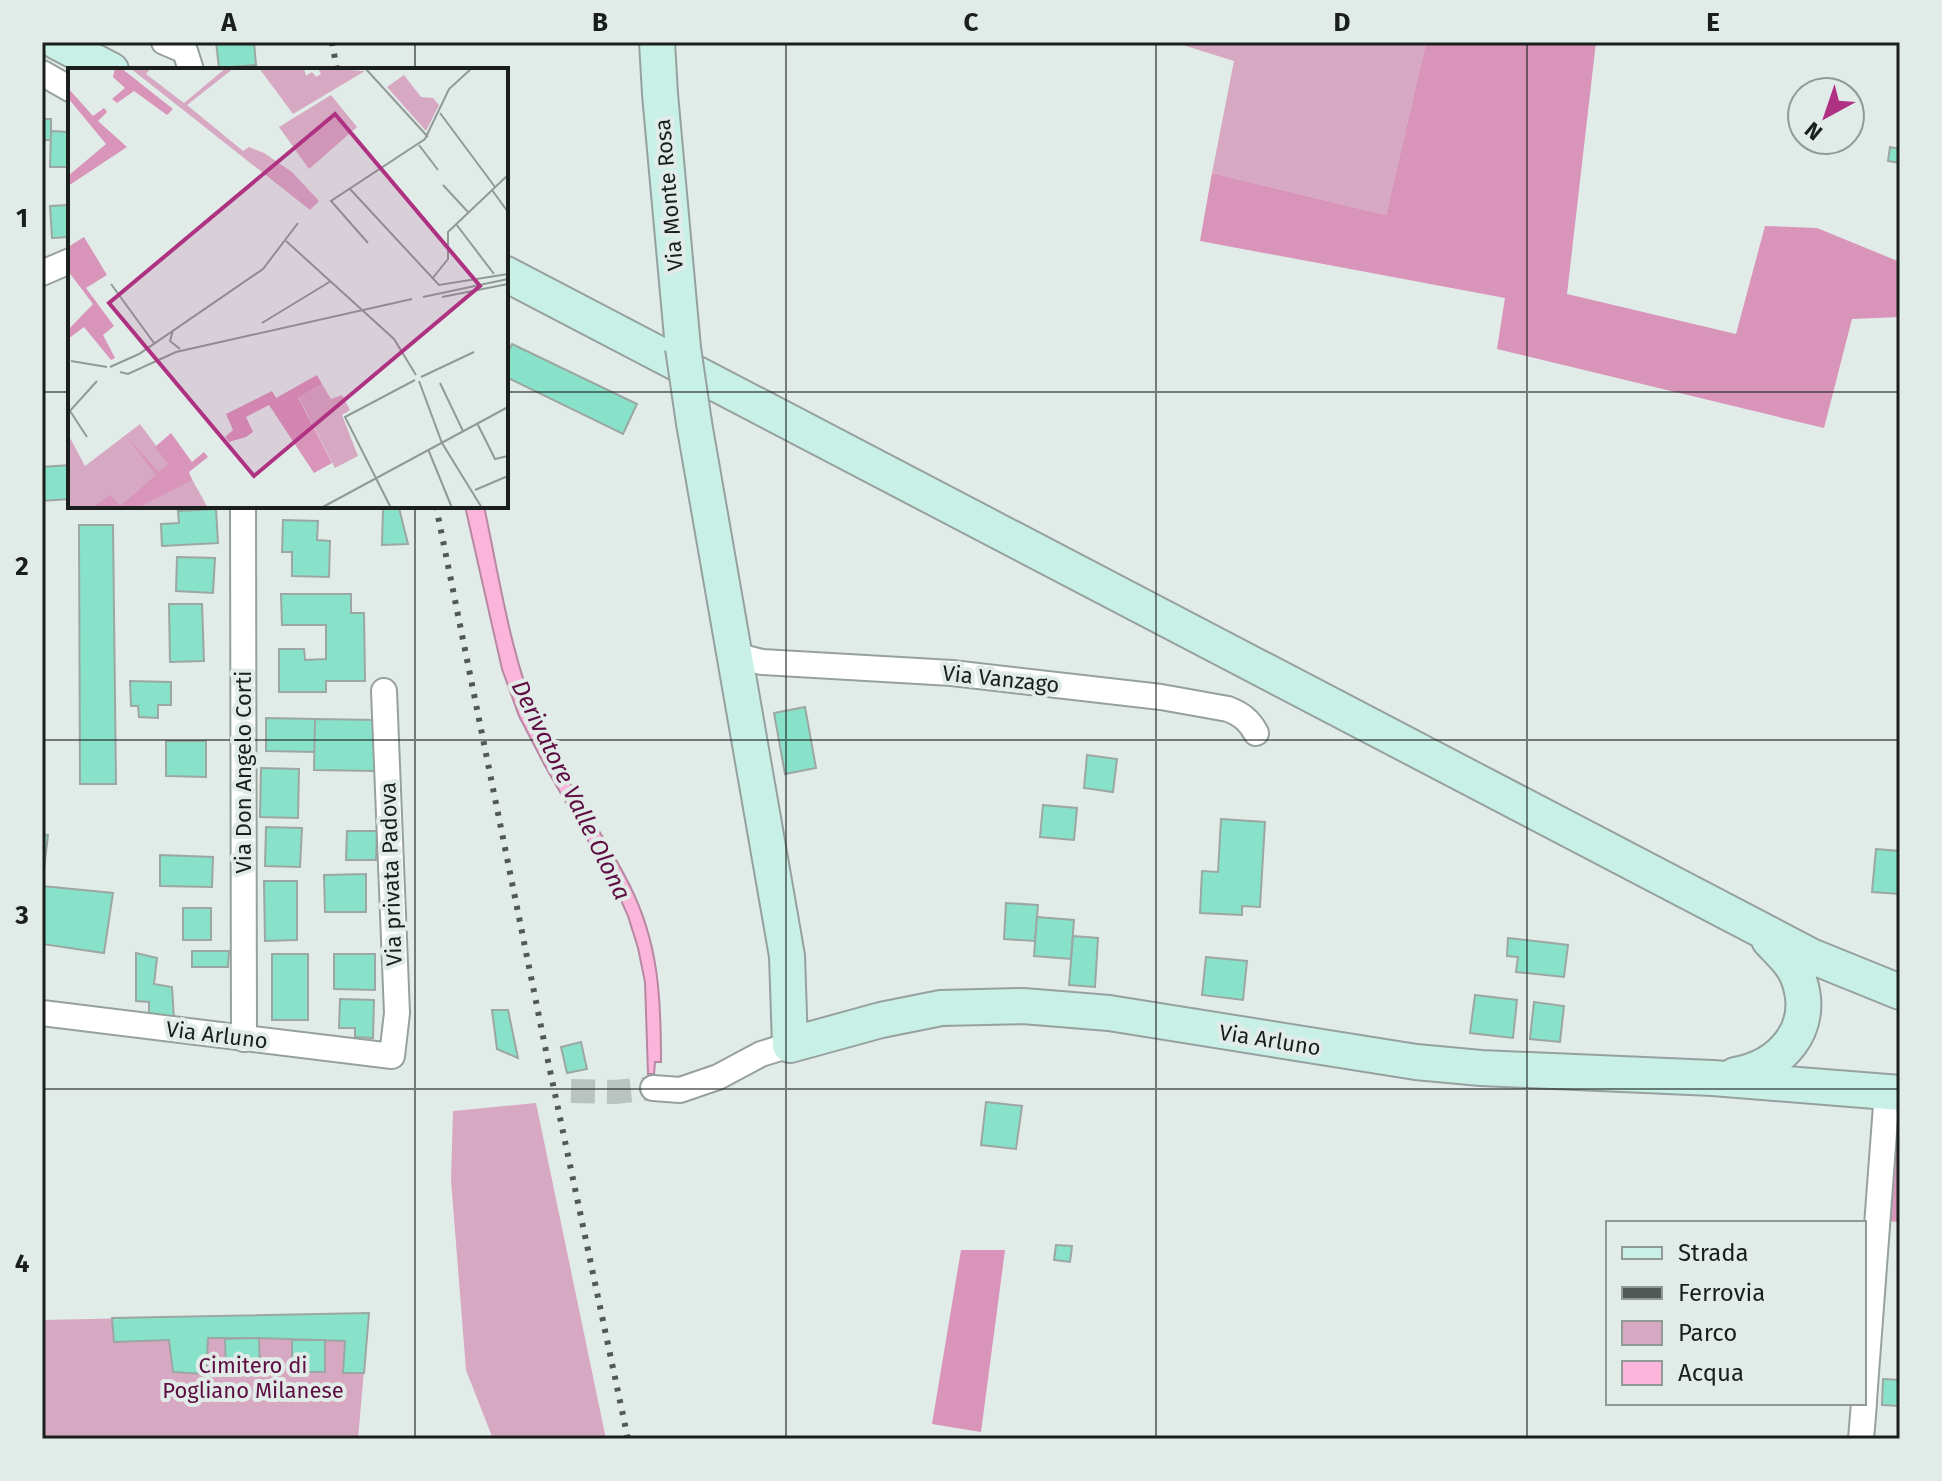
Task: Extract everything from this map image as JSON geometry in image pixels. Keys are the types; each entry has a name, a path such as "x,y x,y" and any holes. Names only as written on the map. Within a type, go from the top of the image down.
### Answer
{"street":[{"path":"57,42 107,68"},
{"name":"Via Monte Rosa","path":"657,42 683,348 734,655"},
{"path":"42,73 68,88"},
{"path":"42,273 68,262"},
{"path":"508,275 1811,956 1900,992"},
{"name":"Via Don Angelo Corti","path":"243,508 244,1039"},
{"path":"734,655 787,956 790,1045"},
{"name":"Via Vanzago","path":"734,655 762,662 952,673 1161,697 1238,712 1256,733"},
{"name":"Via privata Padova","path":"384,691 397,1013 392,1056"},
{"path":"1713,1078 1757,1070 1774,1061 1797,1034 1803,998 1799,980 1791,964 1758,928"},
{"name":"Via Arluno","path":"653,1088 680,1090 718,1077 761,1054 881,1020 941,1008 1023,1006 1109,1013 1416,1062 1481,1068 1713,1078 1894,1092"},
{"name":"Via Arluno","path":"42,1013 392,1056"},
{"path":"1866,1381 1894,1092"},
{"path":"1861,1439 1864,1405"}],"green space":[{"path":"1173,42 1426,42 1386,215 1212,173 1234,61"},
{"path":"536,1103 606,1439 493,1439 466,1370 451,1180 453,1111"},
{"name":"Cimitero di Pogliano Milanese","path":"369,1313 358,1439 42,1439 42,1320"}],"shaded area":[{"path":"1426,42 1596,42 1567,294 1736,334 1765,226 1817,228 1900,262 1900,317 1852,319 1824,428 1497,349 1505,298 1200,241 1212,173 1386,215"},
{"path":"1895,1103 1900,1103 1900,1222 1886,1221"},
{"path":"961,1250 1005,1250 981,1432 932,1424"}],"water":[{"name":"Derivatore Valle Olona","path":"465,508 484,508 514,648 542,730 562,770 619,865 647,928 656,971 660,1015 661,1062 655,1062 654,1074 648,1074 645,982 628,916 519,716 502,669"}],"building":[{"path":"216,42 254,42 256,65 219,68"},
{"path":"42,119 51,119 51,140 42,140"},
{"path":"51,131 68,132 68,167 50,167"},
{"path":"1890,147 1900,149 1900,163 1888,161"},
{"path":"68,205 68,237 52,238 50,206"},
{"path":"512,344 637,404 623,434 508,378 508,353"},
{"path":"68,465 68,499 42,501 42,467"},
{"path":"399,508 408,544 382,545 383,509"},
{"path":"216,509 218,543 162,546 161,524 179,523 178,511"},
{"path":"283,520 318,521 317,540 330,541 329,577 292,576 292,552 282,552"},
{"path":"79,525 113,525 116,784 80,784"},
{"path":"177,557 215,558 213,593 176,591"},
{"path":"281,594 351,594 351,613 364,613 365,681 326,681 326,692 279,692 279,649 304,649 305,660 326,659 326,625 282,625"},
{"path":"169,604 202,604 204,661 170,662"},
{"path":"130,681 171,682 171,705 158,705 158,718 139,717 138,706 131,706"},
{"path":"805,707 816,768 785,774 774,713"},
{"path":"266,718 315,719 315,752 266,751"},
{"path":"315,719 378,720 377,771 314,770"},
{"path":"166,741 206,741 206,777 166,776"},
{"path":"1087,755 1117,759 1113,792 1084,788"},
{"path":"261,768 299,769 298,818 260,817"},
{"path":"1043,805 1077,808 1074,840 1040,837"},
{"path":"1221,819 1265,822 1260,907 1242,906 1242,915 1200,913 1202,871 1218,872"},
{"path":"266,827 302,828 300,867 265,866"},
{"path":"347,831 377,831 376,860 346,860"},
{"path":"42,834 48,835 42,886"},
{"path":"1876,849 1900,851 1900,894 1872,892"},
{"path":"160,855 213,857 212,887 160,886"},
{"path":"366,874 366,912 325,912 324,875"},
{"path":"264,881 297,881 297,940 265,941"},
{"path":"42,886 113,893 104,953 42,944"},
{"path":"1006,903 1038,905 1035,941 1004,939"},
{"path":"183,908 211,908 211,940 183,940"},
{"path":"1037,917 1074,920 1071,959 1034,956"},
{"path":"1073,936 1098,938 1095,987 1069,985"},
{"path":"1508,938 1568,945 1564,977 1516,972 1518,957 1507,956"},
{"path":"192,951 229,951 228,967 192,967"},
{"path":"136,953 157,958 154,984 172,987 174,1019 149,1015 149,1002 136,1001"},
{"path":"272,954 308,954 308,1020 272,1020"},
{"path":"334,954 375,954 375,990 334,989"},
{"path":"1206,957 1247,961 1243,1000 1202,995"},
{"path":"1475,995 1517,1000 1513,1038 1470,1033"},
{"path":"340,999 374,1000 373,1038 355,1037 355,1028 339,1028"},
{"path":"1534,1002 1564,1006 1560,1042 1530,1039"},
{"path":"492,1010 508,1010 518,1058 497,1049"},
{"path":"581,1042 587,1069 567,1073 561,1047"},
{"path":"986,1102 1022,1106 1016,1149 981,1145"},
{"path":"1056,1245 1072,1246 1070,1262 1054,1260"},
{"path":"369,1313 364,1373 343,1373 345,1341 259,1338 208,1338 206,1374 173,1372 169,1340 114,1342 112,1318"},
{"path":"259,1338 260,1372 226,1373 225,1339"},
{"path":"292,1340 325,1340 325,1372 292,1372"},
{"path":"1883,1379 1900,1380 1900,1406 1882,1405"}],"tunnel":[{"path":"571,1091 615,1092 653,1088"}],"railway":[{"path":"332,42 337,68"},
{"path":"436,508 628,1439"}]}
